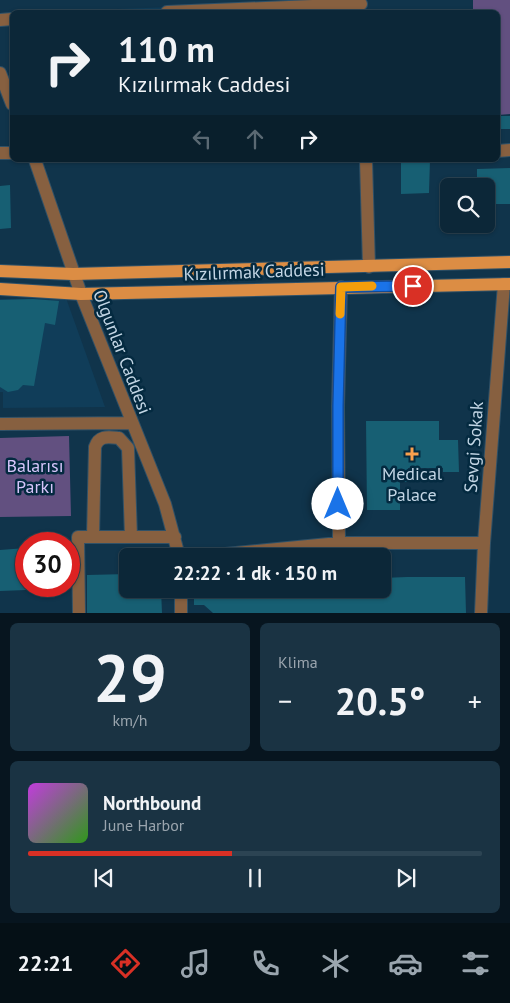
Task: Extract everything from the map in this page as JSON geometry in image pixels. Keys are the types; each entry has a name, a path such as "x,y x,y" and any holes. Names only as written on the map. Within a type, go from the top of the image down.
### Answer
{"main road":[{"name":"Kızılırmak Caddesi","path":"0,271 73,274 510,262"},
{"name":"Kızılırmak Caddesi","path":"0,288 81,294 507,284"}],"street":[{"path":"222,10 361,5"},
{"path":"0,73 10,99"},
{"name":"Olgunlar Caddesi","path":"36,162 73,274 131,423 133,442 165,504 177,548"},
{"path":"366,162 369,267"},
{"name":"Sevgi Sokak","path":"481,613 484,543 507,284"},
{"path":"338,543 338,406 341,287"},
{"path":"0,424 131,423"},
{"path":"93,537 96,443 105,437 133,442 131,537"},
{"path":"79,613 78,536 175,537"},
{"path":"287,548 338,543 484,543"},
{"path":"180,598 181,613"}],"shaded area":[{"path":"315,2 315,10 90,10"},
{"path":"66,298 105,407 3,408 3,392 0,392 0,299"}],"green space":[{"path":"473,0 510,0 510,114 500,115 500,10 473,10"},
{"name":"Balarısı Parkı","path":"69,436 71,516 0,517 0,438"}],"building":[{"path":"500,116 510,116 510,129 500,129"},
{"path":"401,162 430,162 429,193 401,194"},
{"path":"510,168 510,204 495,204 495,178 477,178 477,169"},
{"path":"10,185 11,228 0,229 0,186"},
{"path":"33,299 59,301 55,325 45,323 34,386 23,385 18,390 8,392 0,387 0,300"},
{"name":"Medical Palace","path":"366,421 439,421 439,440 458,440 459,472 443,472 443,468 408,468 408,482 400,482 400,510 367,510"},
{"path":"15,549 15,590 0,591 0,550"},
{"path":"119,574 119,598 161,598 162,613 87,613 87,575"},
{"path":"465,577 466,613 213,613 204,605 194,605 194,598 391,598 391,578"}],"slow traffic":[{"path":"340,314 341,287 372,286"}],"place":[{"name":"Medical Palace","path":"412,454"}],"route":[{"path":"338,504 341,287 413,286"}]}
